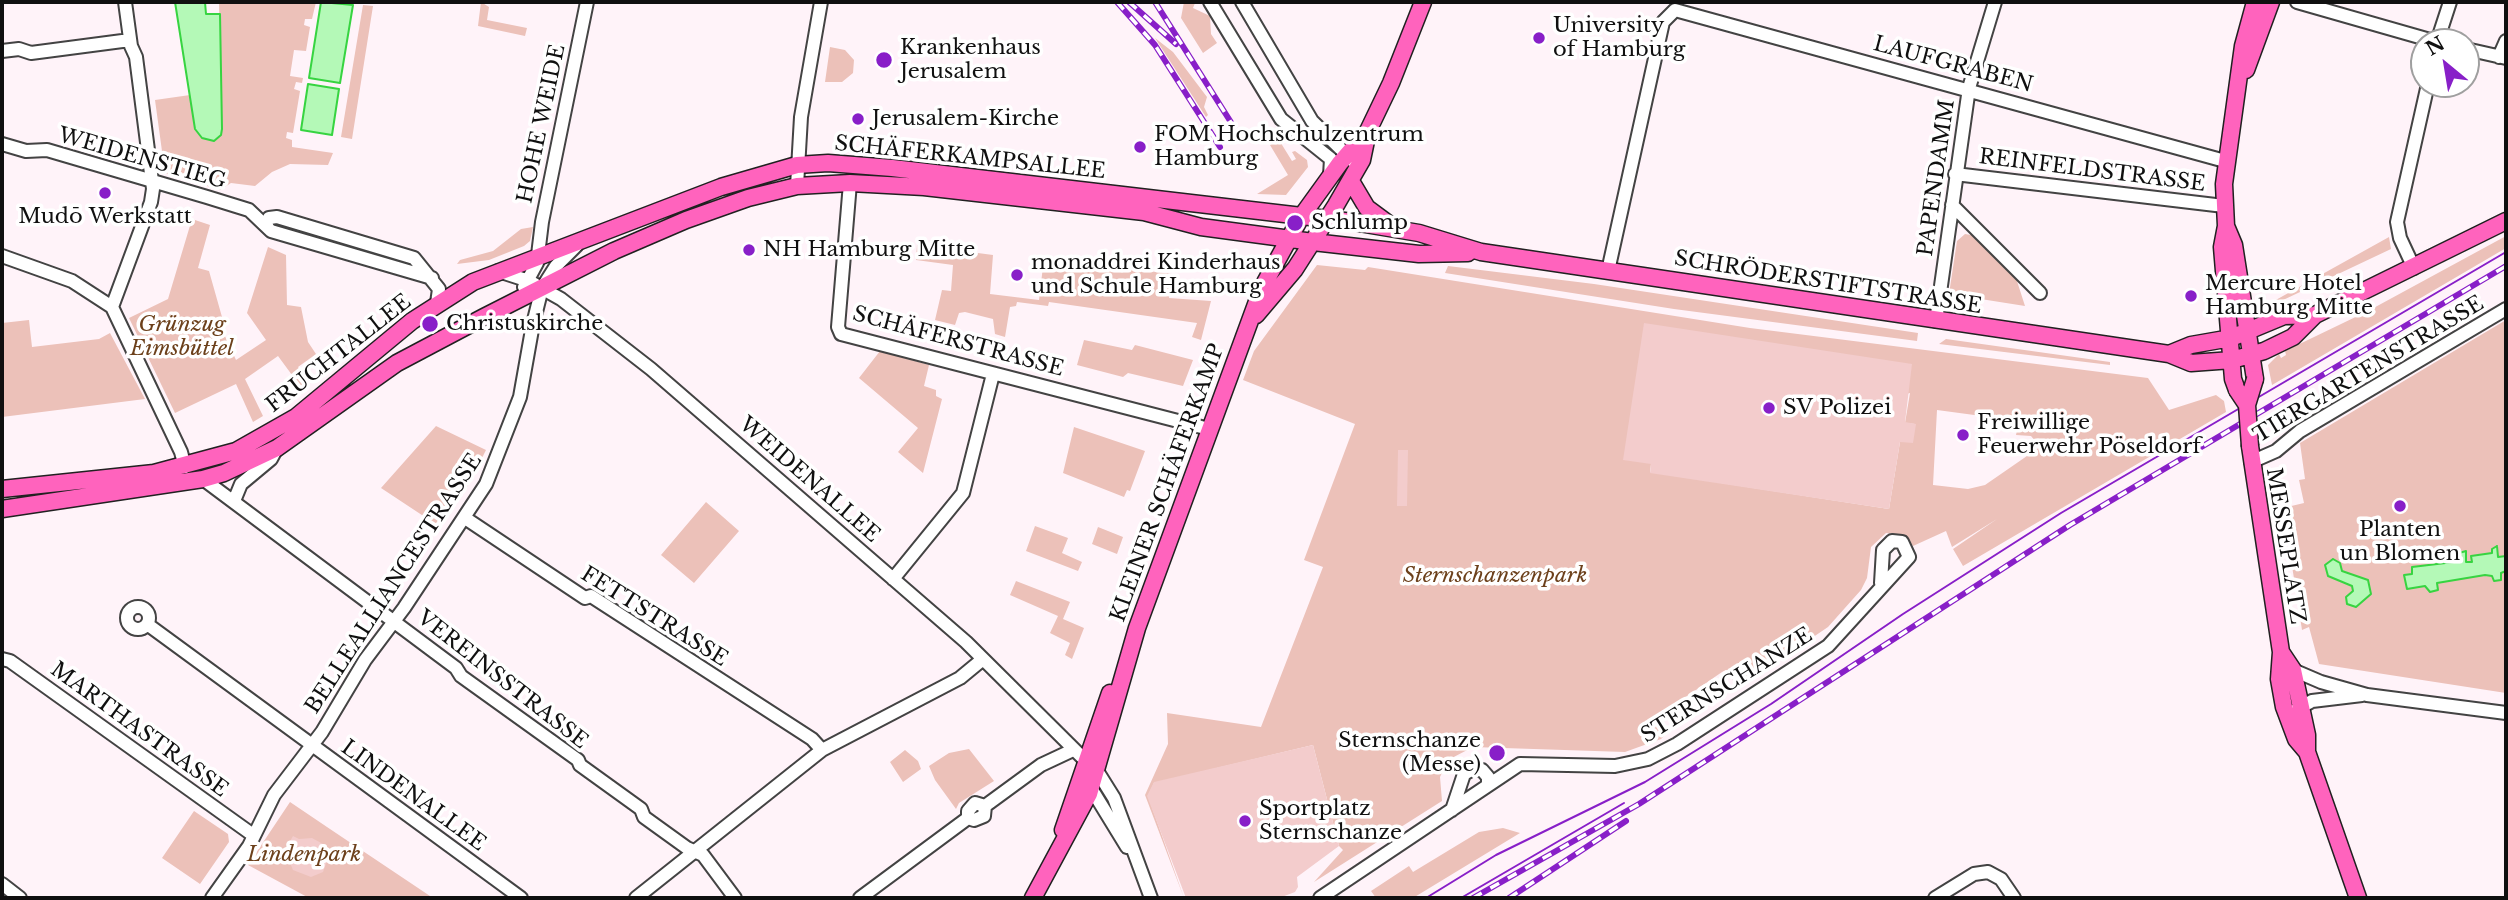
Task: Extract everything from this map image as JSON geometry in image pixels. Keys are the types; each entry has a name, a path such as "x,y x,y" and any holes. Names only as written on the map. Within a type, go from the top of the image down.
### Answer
{"main road":[{"path":"1368,131 1391,83 1423,2"},
{"path":"2247,404 2237,390 2232,360 2222,247 2226,226 2225,161 2243,46 2255,2"},
{"path":"2236,96 2271,2"},
{"name":"KLEINER SCHÄFERKAMP","path":"1085,763 1104,750 1126,663 1262,288 1301,217 1347,153 1368,131"},
{"name":"KLEINER SCHÄFERKAMP","path":"1253,317 1278,292 1313,242 1366,152 1368,131"},
{"name":"SCHÄFERKAMPSALLEE","path":"538,255 754,175 797,165 828,163 892,168 1327,219"},
{"path":"1353,177 1367,208 1398,230"},
{"name":"SCHÄFERKAMPSALLEE","path":"536,285 686,220 748,198 797,186 850,183 924,187 1144,212 1201,227 1313,242"},
{"name":"SCHRÖDERSTIFTSTRASSE","path":"1327,219 1398,230 1481,252 2169,354 2191,363 2232,360 2252,355 2293,337 2315,315"},
{"path":"2315,315 2506,221"},
{"path":"2226,226 2234,245 2255,379 2247,404"},
{"name":"SCHRÖDERSTIFTSTRASSE","path":"1313,242 1419,254 1481,252"},
{"name":"FRUCHTALLEE","path":"2,489 184,467 236,451 286,424 438,303 498,271 538,255"},
{"name":"FRUCHTALLEE","path":"2,509 203,479 277,448 397,363 494,312 536,285"},
{"name":"SCHRÖDERSTIFTSTRASSE","path":"2169,354 2191,345 2231,338 2284,316 2315,315"},
{"name":"MESSEPLATZ","path":"2247,404 2251,462 2281,652 2279,667 2292,703"},
{"name":"MESSEPLATZ","path":"2281,652 2293,670 2292,703"},
{"name":"KLEINER SCHÄFERKAMP","path":"1050,866 1075,824 1091,788 1085,763 1101,713 1126,663"},
{"path":"2292,703 2296,738 2307,752 2358,898"},
{"path":"1033,898 1050,866 1085,763"}],"street":[{"path":"112,307 151,202 151,181 136,57 130,40 125,2"},
{"name":"HOHE WEIDE","path":"538,255 542,222 587,2"},
{"path":"797,186 801,117 821,2"},
{"path":"1210,2 1281,119 1331,159 1330,175"},
{"path":"1242,2 1312,121 1347,153 1353,177"},
{"name":"PAPENDAMM","path":"1936,321 1969,88 1995,2"},
{"path":"2297,2 2410,34"},
{"path":"2442,28 2450,2"},
{"name":"LAUFGRABEN","path":"1608,271 1663,22 1670,11 1684,10 2225,161"},
{"path":"2,51 19,49 31,53 130,40"},
{"path":"2480,52 2503,58 2506,41"},
{"path":"2414,268 2400,238 2397,222 2425,98"},
{"name":"WEIDENSTIEG","path":"2,144 26,151 47,150 250,210 274,233 432,278 440,291 438,303"},
{"name":"REINFELDSTRASSE","path":"1955,174 2224,206"},
{"name":"SCHÄFERSTRASSE","path":"850,183 838,327 841,334 1209,429"},
{"path":"1952,205 2040,293"},
{"name":"BELLEALLIANCESTRASSE","path":"212,898 253,835 275,795 465,517 496,464 506,428 520,397 533,324 536,285 586,238"},
{"path":"536,285 538,255"},
{"path":"2,256 72,281 112,307 181,452 184,467"},
{"name":"WEIDENALLEE","path":"498,271 536,285 574,308 623,350 651,369 983,659 1085,763 1114,798"},
{"name":"TIERGARTENSTRASSE","path":"2251,462 2276,451 2300,431 2506,309"},
{"path":"893,579 963,493 993,373"},
{"path":"234,501 241,484 271,459 277,448"},
{"name":"VEREINSSTRASSE","path":"203,479 456,667 461,676 520,716 641,809 644,817 703,855 735,898"},
{"name":"FETTSTRASSE","path":"465,517 585,598 591,596 791,726 822,750"},
{"name":"STERNSCHANZE","path":"1320,898 1520,764 1615,766 1657,755 1828,646 1881,583"},
{"name":"LINDENALLEE","path":"147,624 521,898"},
{"name":"MARTHASTRASSE","path":"2,659 10,661 253,835"},
{"path":"635,898 822,750 960,678 983,659"},
{"path":"2293,670 2321,682 2367,695 2506,713"},
{"path":"2292,703 2367,695"},
{"path":"1104,750 1114,798 1151,898"},
{"path":"860,898 968,818 976,820 984,816 985,806 1041,765 1085,763"},
{"path":"1452,810 1464,774 1473,769 1482,770 1488,777 1488,784"},
{"path":"1091,788 1134,857"},
{"path":"1935,898 1975,874 1989,872 2001,878 2014,898"},
{"path":"2,884 20,898"}],"green space":[{"path":"219,2 316,2 312,19 305,19 304,25 310,27 306,51 294,50 290,76 303,78 302,83 296,82 294,89 300,91 293,133 287,132 286,138 292,140 292,147 333,153 328,165 290,164 272,172 255,186 231,183 220,190 165,173 155,100 190,95 195,129 221,135"},
{"path":"481,2 489,7 487,20 527,28 525,36 478,26"},
{"path":"1184,2 1195,3 1193,8 1210,16 1211,34 1217,43 1203,53 1181,18"},
{"path":"363,5 373,6 352,139 341,137"},
{"path":"1155,38 1173,52 1207,97 1204,107 1208,115 1206,117"},
{"path":"830,47 845,50 854,60 853,73 842,82 825,82"},
{"path":"1279,140 1292,161 1296,159 1292,152 1295,151 1307,160 1308,167 1286,195 1257,194 1288,175 1270,145"},
{"name":"Grünzug Eimsbüttel","path":"192,219 210,225 198,268 209,271 222,317 217,319 236,360 266,340 247,313 268,247 286,255 287,305 301,307 308,342 316,354 298,367 309,384 303,390 278,356 245,379 263,416 253,422 236,384 175,413 129,318 168,299"},
{"path":"533,227 530,241 524,246 489,260 457,264 460,260 493,251 521,229"},
{"path":"1965,234 1977,236 2016,278 2025,306 1949,294 1957,241"},
{"path":"2506,236 2506,248 2272,385 2268,365 2279,354 2281,358 2286,355 2285,351 2368,311"},
{"path":"2389,237 2391,249 2281,301 2274,301"},
{"path":"917,245 993,255 990,294 1039,300 1044,258 1172,274 1169,298 1211,301 1201,340 1192,337 1197,323 1049,302 1048,306 1017,302 1016,306 1010,307 1005,337 995,334 993,319 965,312 959,313 955,325 935,320 942,290 951,291 953,265 916,260"},
{"name":"Sternschanzenpark","path":"1317,265 1365,270 1368,267 1750,328 2148,378 2169,410 2216,395 2224,401 2226,412 1963,566 1953,549 1997,519 1952,547 1946,531 1913,546 1904,535 1886,533 1871,547 1867,578 1861,590 1828,627 1738,688 1726,670 1722,672 1654,719 1665,735 1661,739 1625,752 1473,747 1448,760 1440,777 1442,801 1314,882 1343,850 1339,846 1313,745 1154,783 1148,796 1184,898 1145,795 1168,744 1167,713 1261,727 1323,567 1304,560 1355,424 1243,380 1254,351","holes":["1910,393 1905,423 1915,424 1900,442 1889,509 1650,472 1651,464","1937,410 2019,421 2016,435 2031,436 2040,447 1985,485 1968,489 1933,485"]},
{"path":"1448,266 1594,284 1918,333 1917,341 1674,309 1445,273"},
{"name":"Grünzug Eimsbüttel","path":"29,320 32,347 99,339 110,333 145,399 2,417 2,323"},
{"name":"Planten un Blomen","path":"2506,320 2506,693 2319,664 2309,627 2302,630 2283,508 2304,503 2299,480 2305,479 2300,443"},
{"name":"SV Polizei","path":"1644,323 1912,364 1905,422 1916,424 1913,443 1900,442 1889,509 1650,473 1651,464 1623,460"},
{"path":"1946,339 2110,362 2110,365 1939,344"},
{"path":"1084,340 1132,350 1135,345 1193,360 1183,386 1128,373 1123,377 1077,365"},
{"path":"880,351 929,365 924,386 936,390 936,396 942,399 923,473 898,452 918,428 859,378"},
{"path":"436,426 486,450 469,484 440,527 381,488"},
{"path":"1074,427 1145,451 1130,491 1127,490 1124,497 1063,473"},
{"path":"1398,450 1408,450 1407,506 1397,506"},
{"path":"706,502 739,531 694,583 661,555"},
{"path":"1035,526 1068,538 1062,553 1082,562 1078,571 1026,551"},
{"path":"1098,527 1123,537 1117,554 1092,544"},
{"path":"1016,581 1070,602 1063,619 1084,628 1072,659 1065,655 1070,643 1050,633 1058,616 1010,595"},
{"name":"Sportplatz Sternschanze","path":"1313,745 1339,846 1297,877 1298,887 1295,892 1279,898 1186,898 1147,796 1154,782"},
{"path":"969,749 994,781 959,803 956,809 935,780 929,766 949,753"},
{"path":"905,750 918,761 921,769 903,782 890,762"},
{"name":"Lindenpark","path":"290,802 433,898 309,898 248,865"},
{"path":"194,811 228,834 229,842 200,884 162,858"},
{"path":"1503,828 1520,833 1413,898 1376,898 1371,891 1409,866 1413,872 1479,832"},
{"path":"293,836 299,839 312,838 323,844 329,856 323,872 311,877 293,870 288,858 282,855"}],"shaded area":[{"path":"175,2 205,2 206,14 220,14 222,129 221,135 214,141 202,138 195,129"},
{"path":"321,2 353,5 340,83 309,78"},
{"path":"308,84 339,89 332,135 301,130"},
{"path":"2497,546 2498,557 2506,556 2506,571 2501,573 2501,580 2494,581 2492,576 2485,575 2437,583 2438,590 2430,592 2425,586 2407,589 2404,575 2412,574 2412,567 2454,562 2461,559 2459,553 2466,551 2466,562 2472,562 2471,556 2492,553 2492,549"},
{"path":"2333,559 2340,563 2342,571 2368,580 2371,594 2356,607 2347,604 2346,597 2353,591 2352,586 2328,576 2325,565"}],"tram line":[{"path":"1426,898 1496,855 1645,782 1771,704 1903,614 2061,513 2506,252"},
{"path":"1461,898 1624,803"}],"railway":[{"path":"1117,2 1155,45 1220,147"},
{"path":"1129,2 1176,44"},
{"path":"1155,2 1239,135"},
{"path":"1473,898 1639,804 2070,525 2506,266"},
{"path":"1509,898 1626,821"}],"place":[{"name":"University of Hamburg","path":"1539,38"},
{"name":"Krankenhaus Jerusalem","path":"884,60"},
{"name":"Jerusalem-Kirche","path":"858,119"},
{"name":"FOM Hochschulzentrum Hamburg","path":"1140,147"},
{"name":"Mudō Werkstatt","path":"105,193"},
{"name":"Schlump","path":"1295,223"},
{"name":"NH Hamburg Mitte","path":"749,250"},
{"name":"monaddrei Kinderhaus und Schule Hamburg","path":"1017,275"},
{"name":"Mercure Hotel Hamburg Mitte","path":"2191,296"},
{"name":"Christuskirche","path":"430,324"},
{"name":"SV Polizei","path":"1769,408"},
{"name":"Freiwillige Feuerwehr Pöseldorf","path":"1963,435"},
{"name":"Planten un Blomen","path":"2400,506"},
{"name":"Sternschanze (Messe)","path":"1497,753"},
{"name":"Sportplatz Sternschanze","path":"1245,821"}]}
